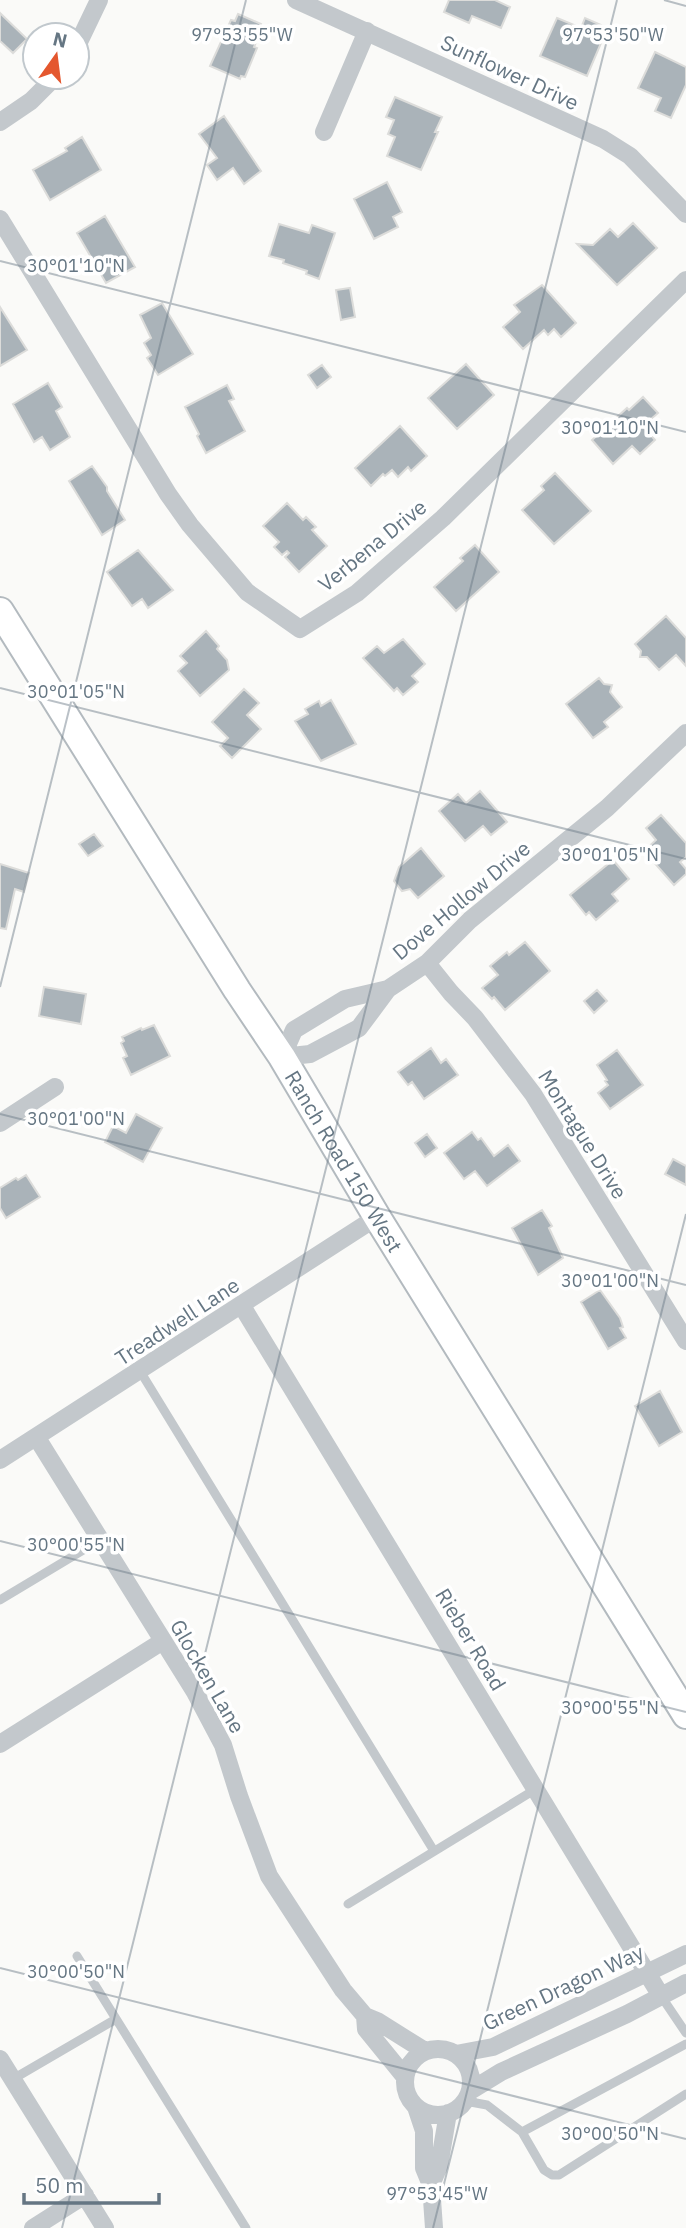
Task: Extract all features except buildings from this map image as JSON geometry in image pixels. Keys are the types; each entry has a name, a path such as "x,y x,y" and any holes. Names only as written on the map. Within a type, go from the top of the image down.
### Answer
{"main road":[{"name":"Ranch Road 150 West","path":"0,611 237,990 282,1056 377,1217 686,1715"}],"street":[{"path":"89,21 99,0"},
{"name":"Sunflower Drive","path":"296,0 603,139 630,156 686,214"},
{"path":"324,132 367,31"},
{"path":"0,122 41,91"},
{"name":"Verbena Drive","path":"0,219 168,494 190,525 247,592 300,629 357,593 443,517 686,280"},
{"name":"Dove Hollow Drive","path":"388,989 345,999 294,1030 282,1056 310,1054 359,1028 388,989 426,963 470,920 607,808 686,733"},
{"name":"Montague Drive","path":"426,963 475,1018 533,1094 686,1342"},
{"path":"0,1122 55,1087"},
{"name":"Treadwell Lane","path":"0,1460 377,1217"},
{"name":"Rieber Road","path":"242,1306 661,1996"},
{"name":"Glocken Lane","path":"37,1438 195,1692 223,1745 269,1877 343,1990 365,2016 425,2051"},
{"path":"0,1744 163,1642"},
{"name":"Green Dragon Way","path":"456,2054 493,2048 686,1954"},
{"path":"416,2107 437,2115 448,2113 458,2108 467,2096 501,2072 686,1983"},
{"name":"Glocken Lane","path":"365,2016 366,2029 405,2077"},
{"path":"434,2228 431,2185 424,2168 424,2131 416,2107 405,2088 408,2066 415,2057 435,2048 456,2054 469,2070 471,2081 467,2096"},
{"path":"0,2059 105,2228"},
{"path":"431,2185 439,2166 448,2113"},
{"path":"33,2228 85,2196"}],"lane":[{"path":"140,1371 434,1851"},
{"path":"0,1600 100,1540"},
{"path":"348,1904 536,1789"},
{"path":"77,1956 246,2228"},
{"path":"661,1996 686,2033"},
{"path":"13,2079 116,2019"},
{"path":"522,2132 686,2044"},
{"path":"467,2096 487,2105 522,2132 544,2170 552,2175 559,2175 686,2094"}]}
